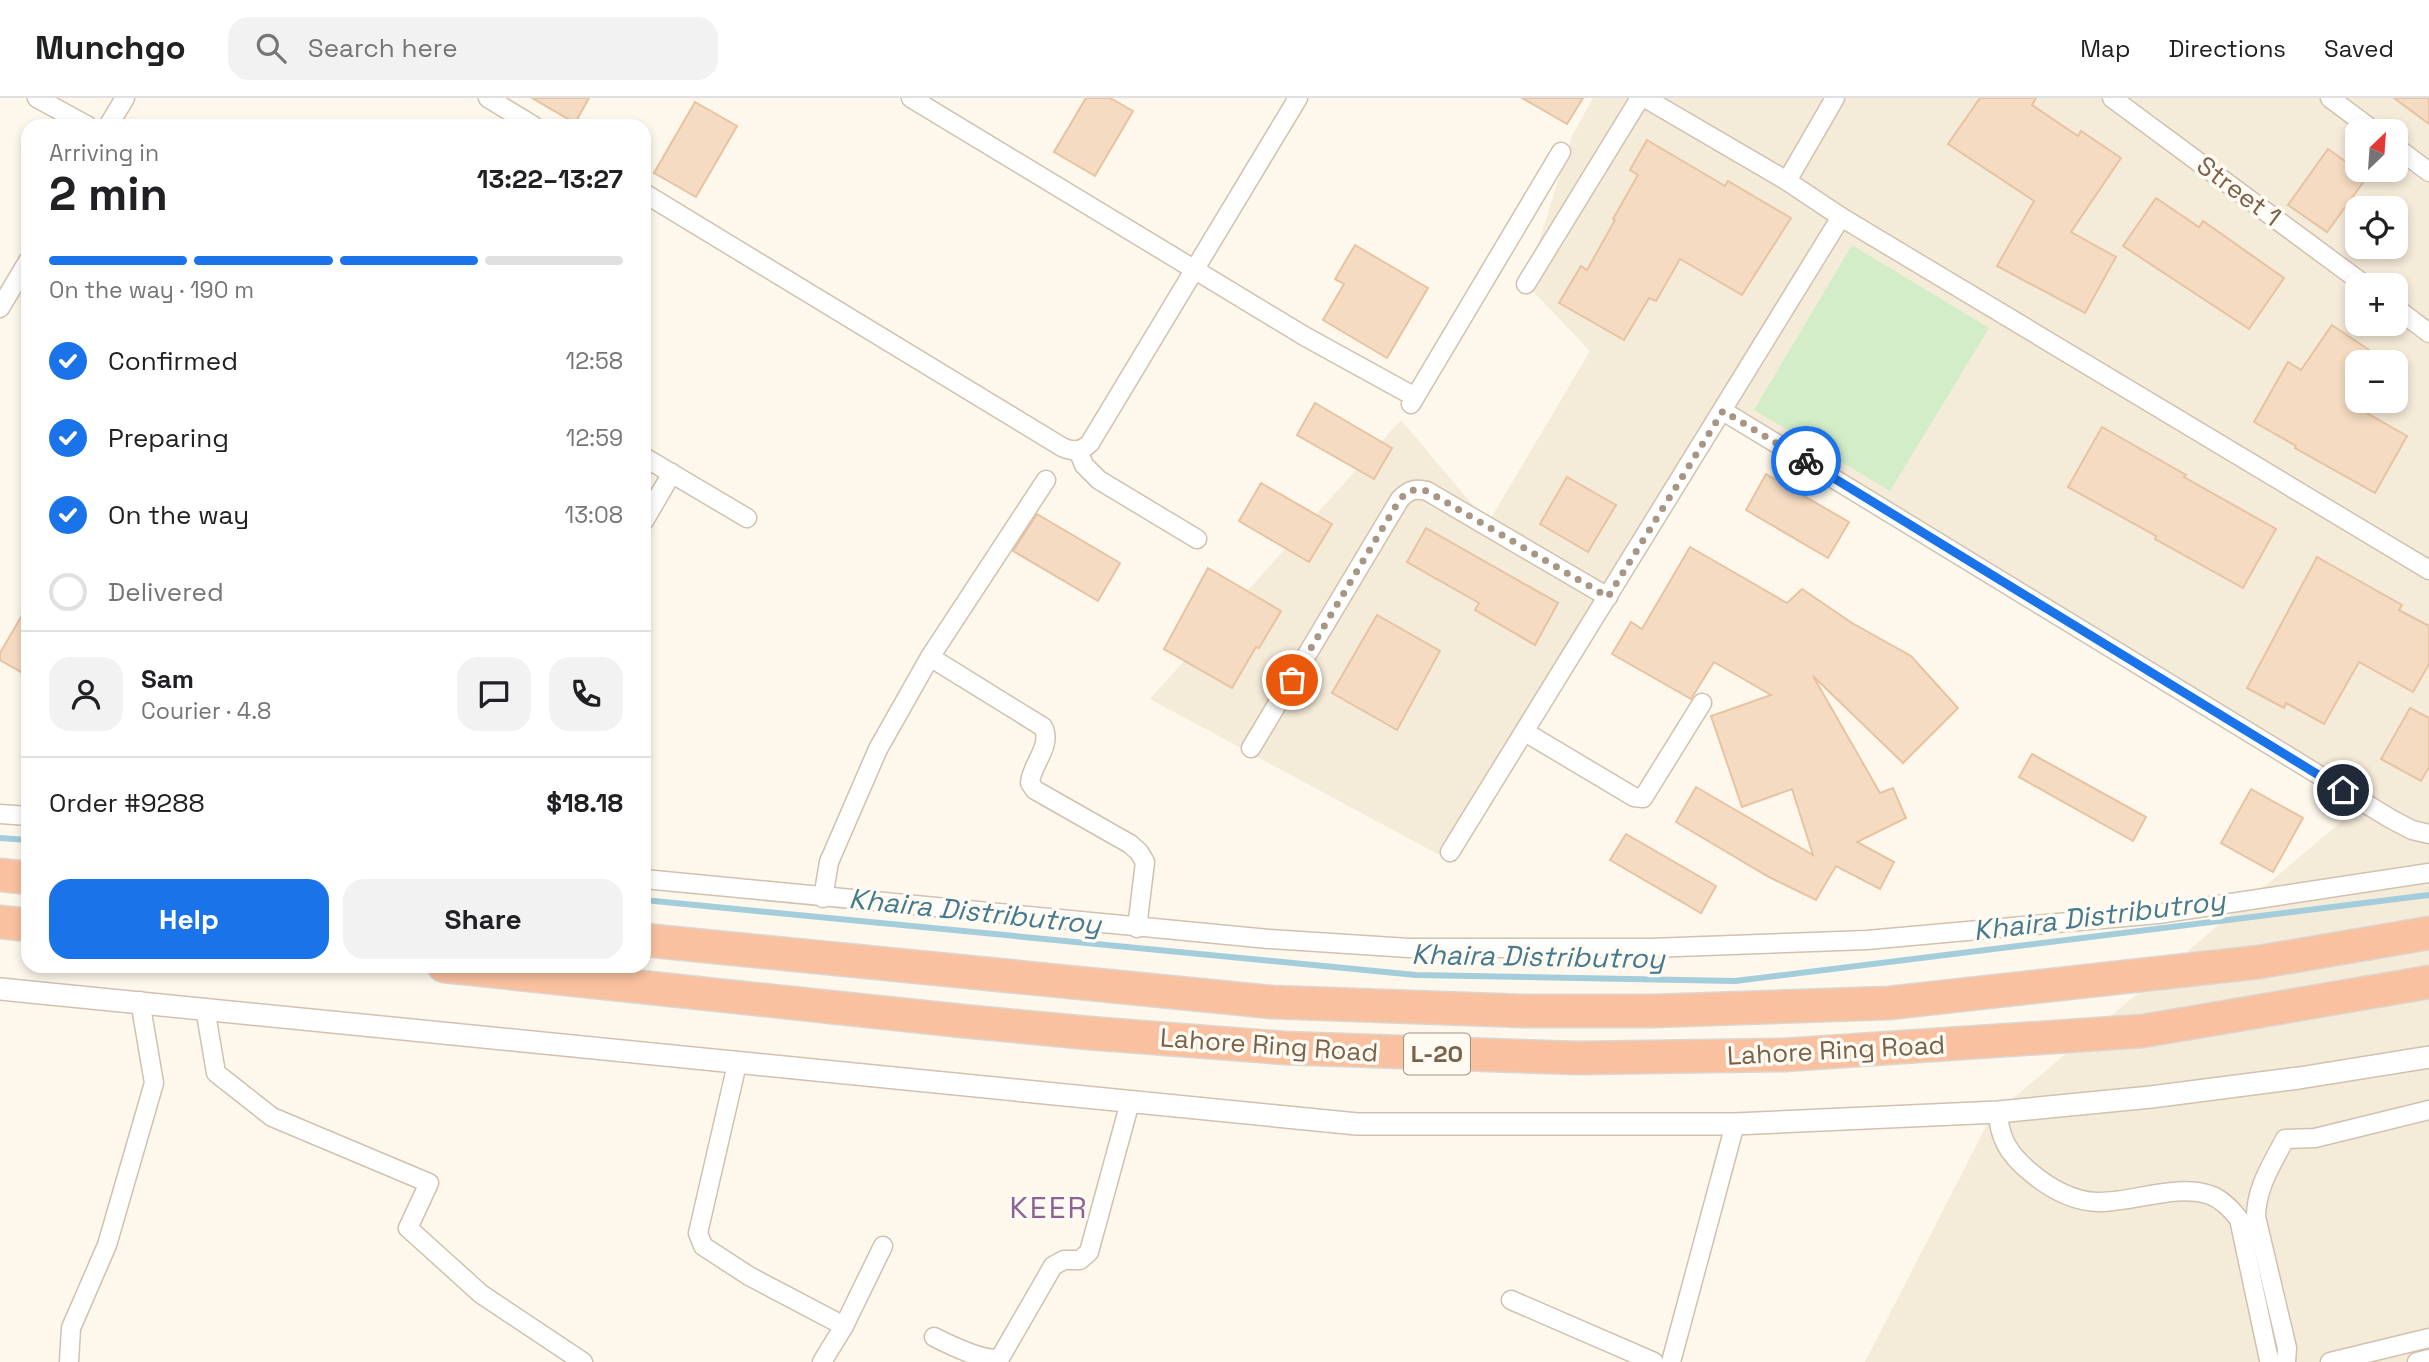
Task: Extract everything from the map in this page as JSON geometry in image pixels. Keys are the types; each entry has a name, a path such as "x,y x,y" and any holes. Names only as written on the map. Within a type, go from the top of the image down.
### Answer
{"highway":[{"path":"0,875 21,877"},
{"path":"0,922 21,924"},
{"name":"Lahore Ring Road","path":"651,941 1272,1002 1653,1011 1889,1003 2259,962 2429,933"},
{"name":"Lahore Ring Road","path":"509,973 1089,1033 1285,1048 1578,1058 1784,1055 2143,1031 2429,982"}],"street":[{"path":"37,98 75,119"},
{"path":"112,119 125,98"},
{"path":"488,98 522,119"},
{"path":"911,98 1413,400 1561,152"},
{"path":"651,197 1062,447 1071,451 1078,450 1090,443 1298,98"},
{"path":"1525,284 1642,98 1787,181 1841,217 2429,570"},
{"path":"1787,181 1835,98"},
{"name":"Street 1","path":"2112,98 2349,273"},
{"path":"2330,98 2358,119"},
{"path":"2408,157 2429,173"},
{"path":"1450,852 1841,217"},
{"path":"0,308 21,273"},
{"path":"2408,317 2429,333"},
{"path":"1723,411 2391,819 2412,830 2429,834"},
{"path":"1078,450 1084,465 1100,480 1198,540"},
{"path":"651,461 747,518"},
{"path":"651,509 671,473"},
{"path":"823,898 830,862 878,749 930,657 1046,480"},
{"path":"1251,748 1400,499 1414,489 1427,491 1608,597"},
{"path":"930,657 1043,727 1047,734 1046,742 1031,775 1030,783 1035,790 1130,844 1139,852 1145,862 1137,928"},
{"path":"1525,732 1634,797 1643,798 1702,703"},
{"path":"0,814 21,816"},
{"path":"651,880 1137,928 1409,948 1650,948 1867,940 2158,914 2429,873"},
{"path":"0,989 1357,1124 1735,1124 1998,1112 2151,1097 2299,1078 2429,1057"},
{"path":"69,1362 71,1328 107,1245 154,1083 140,1001"},
{"path":"205,1008 216,1073 272,1117 429,1183 408,1228 481,1294 583,1362"},
{"path":"737,1063 698,1233 703,1246 750,1276 844,1326"},
{"path":"934,1337 984,1361 993,1362 1000,1358 1053,1266 1064,1260 1080,1260 1089,1252 1130,1102"},
{"path":"2286,1362 2287,1348 2256,1217 2256,1200 2263,1180 2285,1139 2315,1138 2429,1110"},
{"path":"1998,1112 1999,1130 2005,1145 2020,1163 2061,1194 2098,1202 2190,1191 2210,1195 2226,1204 2239,1219 2271,1362"},
{"path":"1676,1360 1735,1124"},
{"path":"822,1362 844,1326 883,1246"},
{"path":"1511,1300 1654,1362"},
{"path":"2330,1362 2429,1338"},
{"path":"2417,1362 2429,1359"}],"shaded area":[{"path":"1593,98 2429,98 2429,1362 1865,1362 1991,1117 2360,806 1724,411 1447,859 1150,699 1401,420 1488,523 1590,351 1526,284 1572,136"}],"green space":[{"path":"1852,245 1989,328 1890,491 1754,410"}],"building":[{"path":"532,98 589,98 577,119 568,119"},
{"path":"1086,98 1110,98 1133,111 1095,176 1054,152"},
{"path":"1522,98 1583,98 1567,124"},
{"path":"1980,98 2036,98 2032,105 2078,136 2081,131 2121,158 2071,232 2116,257 2085,313 1997,266 2034,201 1948,144"},
{"path":"2394,98 2429,98 2429,124"},
{"path":"695,102 737,126 696,197 654,173"},
{"path":"1647,140 1725,186 1728,181 1791,218 1742,295 1680,259 1656,301 1649,298 1624,340 1559,303 1581,266 1587,270 1615,220 1613,219 1638,175 1630,170"},
{"path":"2328,149 2345,161 2345,182 2363,182 2353,196 2345,196 2345,207 2327,232 2288,205"},
{"path":"2156,198 2199,227 2203,221 2284,278 2249,329 2123,246"},
{"path":"1355,245 1428,288 1387,358 1323,320 1344,284 1335,279"},
{"path":"2332,325 2369,350 2345,350 2345,413 2367,413 2407,436 2375,493 2254,422 2288,362 2301,370"},
{"path":"1315,403 1392,448 1374,479 1297,435"},
{"path":"2102,427 2276,529 2243,588 2068,487"},
{"path":"1766,474 1849,522 1828,558 1746,510"},
{"path":"1567,477 1616,505 1588,552 1540,524"},
{"path":"1261,483 1332,524 1309,562 1239,521"},
{"path":"1037,514 1120,563 1098,601 1013,551"},
{"path":"1426,528 1558,603 1535,645 1475,610 1479,603 1407,562"},
{"path":"1690,547 1787,603 1802,589 1852,623 1911,656 1958,708 1903,763 1813,676 1880,793 1893,788 1906,818 1857,842 1894,862 1880,889 1836,866 1816,900 1769,877 1676,822 1696,787 1813,855 1792,789 1742,807 1711,716 1771,695 1714,662 1691,699 1612,654 1631,622 1642,629"},
{"path":"2317,557 2402,605 2399,610 2429,626 2429,664 2413,692 2359,662 2324,724 2286,703 2284,708 2247,688"},
{"path":"1208,568 1281,611 1232,688 1164,649"},
{"path":"1377,615 1440,651 1397,730 1332,693"},
{"path":"21,617 21,672 0,660 0,653"},
{"path":"2410,708 2429,718 2429,767 2421,781 2381,759"},
{"path":"2032,754 2146,817 2133,841 2019,777"},
{"path":"2251,789 2303,818 2273,872 2221,843"},
{"path":"1626,834 1716,886 1701,913 1610,860"}],"waterway":[{"name":"Khaira Distributroy","path":"0,838 21,840"},
{"name":"Khaira Distributroy","path":"651,901 1416,975 1735,981 2429,895"}],"way so far":[{"path":"1292,680 1400,499 1414,489 1427,491 1608,597 1723,411 1806,461"}],"district":[{"name":"KEER","path":"1049,1208"}],"route":[{"path":"1806,461 2343,790"}]}
